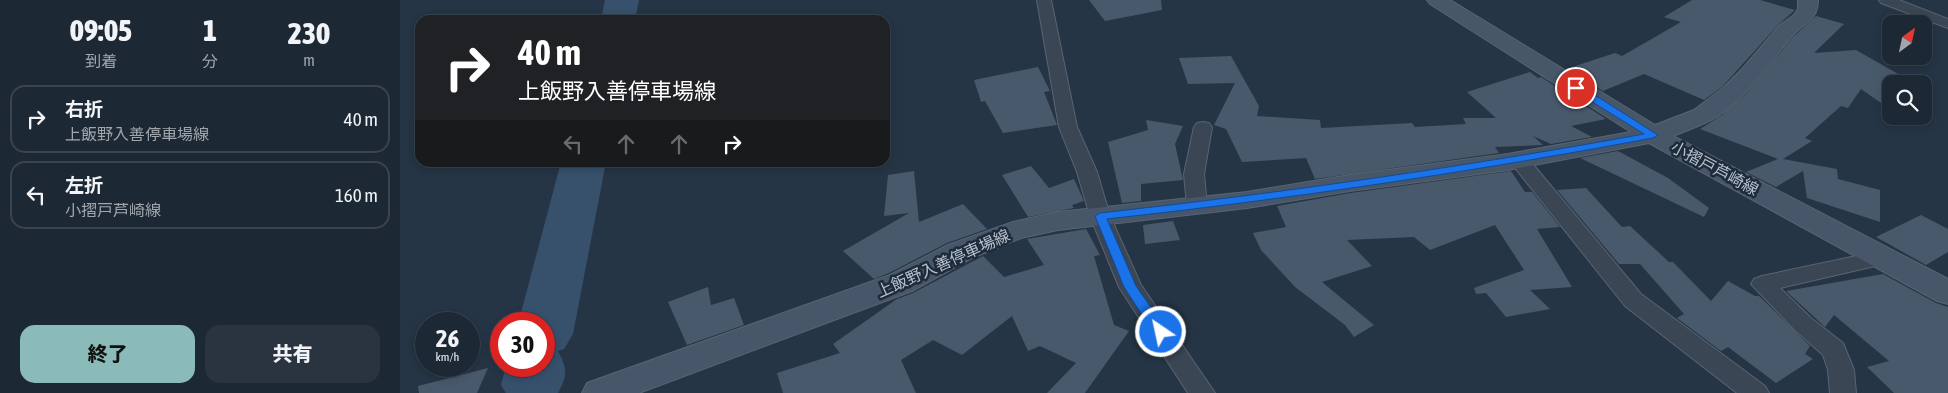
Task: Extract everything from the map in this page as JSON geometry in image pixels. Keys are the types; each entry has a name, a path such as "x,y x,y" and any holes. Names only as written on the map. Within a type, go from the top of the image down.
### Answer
{"main road":[{"name":"小摺戸芦崎線","path":"1437,0 1653,135 1948,293"},
{"name":"上飯野入善停車場線","path":"600,393 902,284 959,252 1013,231 1058,221 1197,206 1519,160 1653,135 1702,115 1731,93 1752,73 1787,29 1808,10 1808,0"}],"street":[{"path":"1044,0 1068,127 1086,172 1100,216 1130,287 1202,393"},
{"path":"1886,0 1948,24"},
{"path":"1197,206 1194,174 1203,127"},
{"path":"1519,160 1633,300 1756,393"},
{"path":"1843,393 1841,370 1834,350 1803,324 1762,284 1880,258"}],"building":[{"path":"1089,0 1161,0 1162,10 1105,21"},
{"path":"1692,0 1760,0 1795,10 1779,24 1722,87 1704,100 1644,74 1603,91 1566,69 1615,53 1622,56 1681,22 1664,17"},
{"path":"1816,16 1844,24 1814,53 1856,50 1900,75 1882,75 1882,104 1861,89 1848,108 1841,106 1805,138 1812,141 1783,159 1837,169 1838,179 1880,190 1880,222 1807,198 1803,171 1776,187 1746,172 1778,159 1700,129 1722,115 1745,95 1793,37"},
{"path":"1231,56 1259,106 1257,116 1320,120 1321,128 1412,123 1415,127 1466,124 1463,118 1496,118 1467,92 1530,72 1538,78 1541,77 1606,119 1571,126 1592,137 1551,144 1533,136 1543,145 1495,147 1499,153 1315,179 1306,158 1242,162 1226,129 1214,125 1235,83 1188,84 1179,58"},
{"path":"1038,67 1050,91 1044,92 1057,125 1003,133 985,101 981,102 974,80"},
{"path":"1146,120 1183,126 1175,144 1183,180 1141,184 1141,201 1122,203 1108,142 1148,130"},
{"path":"1618,151 1668,178 1709,208 1704,217 1580,158"},
{"path":"1031,166 1049,188 1074,179 1084,201 1072,205 1074,208 1028,217 1002,175"},
{"path":"914,171 919,222 963,204 987,229 947,243 874,279 843,251 909,213 884,216 888,175"},
{"path":"1511,171 1525,192 1532,192 1560,227 1537,229 1572,287 1530,290 1550,309 1506,317 1486,293 1476,294 1474,288 1524,270 1495,225 1430,250 1414,237 1347,240 1372,266 1322,282 1374,325 1354,337 1345,325 1295,287 1261,250 1253,233 1286,227 1277,206 1350,193"},
{"path":"1586,188 1622,227 1630,226 1669,262 1673,262 1711,301 1728,281 1755,296 1759,296 1810,346 1805,354 1813,359 1776,383 1728,347 1721,351 1677,318 1684,314 1640,264 1619,264 1557,190"},
{"path":"1921,215 1948,229 1948,252 1926,265 1876,237"},
{"path":"1173,221 1180,240 1145,244 1143,225"},
{"path":"1086,229 1100,255 1094,256 1114,325 1129,331 1085,393 1047,393 1076,363 1040,346 1028,351 1012,316 962,355 933,340 901,360 916,393 783,393 777,373 840,353 833,344 897,299 913,293 983,256 1004,277 1044,265 1027,239"},
{"path":"1883,274 1936,303 1948,307 1948,393 1894,393 1867,367 1889,361 1834,315 1825,327 1786,291"},
{"path":"708,287 711,305 734,298 744,325 687,345 668,302"},
{"path":"488,368 477,393 419,393 418,386 453,377 480,377 480,370"}],"waterway":[{"path":"619,15 622,0"},
{"path":"549,312 583,167"},
{"path":"532,385 534,377"}],"route":[{"path":"1161,332 1130,287 1100,216 1247,200 1350,183 1508,162 1653,135 1576,88"}]}
